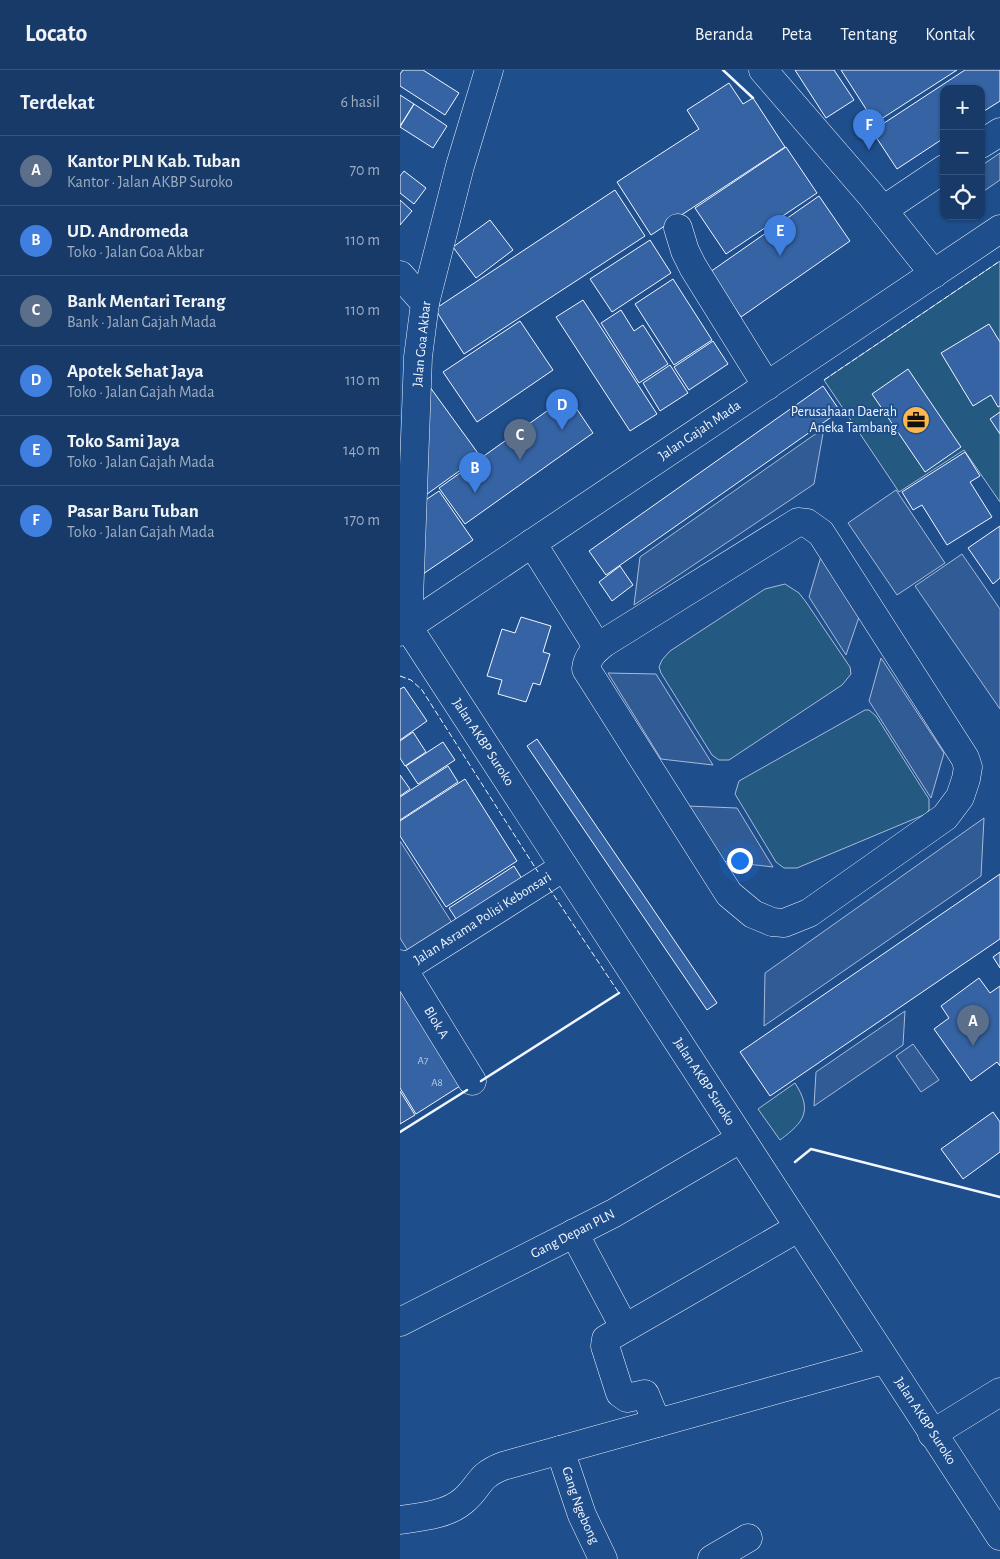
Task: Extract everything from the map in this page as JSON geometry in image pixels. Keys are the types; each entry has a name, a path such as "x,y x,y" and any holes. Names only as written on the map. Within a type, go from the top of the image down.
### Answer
{"main road":[{"name":"Jalan Goa Akbar","path":"404,629 418,357 425,303 460,166 489,70"},
{"path":"763,70 883,210 934,274"},
{"path":"985,141 1000,132"},
{"path":"883,210 940,172"},
{"path":"678,228 684,251 693,267 767,386"},
{"name":"Jalan Gajah Mada","path":"404,629 1000,229"},
{"path":"400,275 425,303"},
{"path":"570,678 595,652 788,528 798,522 807,523 822,534 965,758 968,767 960,797 937,825 809,913 784,923 772,922 753,914 729,894 590,678 586,670 587,662 595,652"},
{"path":"532,543 595,652"},
{"name":"Jalan AKBP Suroko","path":"404,629 564,867 883,1360 1000,1536"},
{"name":"Jalan Asrama Polisi Kebonsari","path":"401,968 564,867"},
{"name":"Blok A","path":"401,968 472,1081"},
{"name":"Gang Depan PLN","path":"400,1322 665,1185 740,1139"},
{"path":"657,1423 646,1395 627,1398 620,1393 605,1344 608,1337 798,1228"},
{"path":"574,1233 624,1327"},
{"path":"400,1520 449,1510 466,1499 487,1473 503,1466 883,1360"},
{"path":"932,1434 1000,1392"},
{"name":"Gang Ngebong","path":"560,1450 582,1515 603,1559"},
{"path":"712,1559 748,1538"}],"shaded area":[{"path":"1000,153 1000,180 985,190 985,175 985,163"},
{"path":"1000,261 1000,502 964,450 899,492 824,380"},
{"path":"824,428 814,484 634,605 640,557"},
{"path":"896,490 945,563 897,595 848,523"},
{"path":"822,553 860,614 846,655 809,597"},
{"path":"962,554 1000,609 1000,709 915,586"},
{"path":"785,584 799,593 806,602 850,667 851,674 842,685 729,760 719,760 712,755 659,667 670,651 765,589"},
{"path":"881,658 944,753 931,798 869,701"},
{"path":"608,673 656,674 713,765 661,759"},
{"path":"865,710 869,710 876,716 929,799 929,810 926,814 797,868 784,868 776,862 735,794 739,781"},
{"path":"687,806 737,808 773,867 721,861"},
{"path":"984,818 981,876 764,1026 765,973"},
{"path":"400,841 454,926 410,954 400,938"},
{"path":"905,1011 903,1045 814,1106 816,1072"},
{"path":"913,1044 939,1080 921,1092 896,1056"},
{"path":"795,1083 804,1101 803,1115 795,1127 780,1140 758,1109"}],"building":[{"path":"403,70 423,70 459,93 445,115 400,86 400,74"},
{"path":"795,70 834,70 854,100 826,118"},
{"path":"841,70 957,70 875,123"},
{"path":"965,70 1000,70 1000,101 985,110 985,85 942,85"},
{"path":"729,83 743,104 753,98 785,147 651,235 617,182 699,129 687,110"},
{"path":"940,86 940,141 897,169 872,131"},
{"path":"400,95 414,104 400,126"},
{"path":"414,104 447,126 433,148 400,127"},
{"path":"786,147 817,193 726,254 695,208"},
{"path":"404,171 426,188 414,204 400,193 400,176"},
{"path":"615,190 645,236 464,354 435,309"},
{"path":"819,196 850,241 741,317 710,272"},
{"path":"400,200 412,211 400,225"},
{"path":"490,220 513,250 476,278 453,247"},
{"path":"650,240 671,273 612,312 590,279"},
{"path":"673,279 712,340 674,365 635,304"},
{"path":"583,300 657,414 630,431 556,317"},
{"path":"621,310 634,331 643,325 668,364 639,383 601,323"},
{"path":"520,321 553,370 477,422 443,372"},
{"path":"989,324 1000,342 1000,406 998,407 991,395 973,406 941,353"},
{"path":"713,341 728,364 689,390 674,367"},
{"path":"670,365 688,393 660,411 643,383"},
{"name":"Perusahaan Daerah Aneka Tambang","path":"908,369 961,447 925,472 872,394"},
{"path":"427,383 480,456 423,497"},
{"path":"823,386 840,411 606,575 589,551"},
{"path":"568,396 593,433 465,524 439,488"},
{"path":"1000,412 1000,434 990,419"},
{"path":"965,452 980,476 970,482 992,517 947,545 922,505 913,510 902,492"},
{"path":"439,491 473,540 423,574 424,501"},
{"path":"1000,526 1000,578 993,584 968,548"},
{"path":"620,566 633,585 612,601 599,582"},
{"path":"521,617 551,626 543,652 550,654 540,685 533,683 526,702 498,694 502,680 487,676 502,629 515,633"},
{"path":"404,687 427,721 400,740 400,689"},
{"path":"413,732 426,752 405,766 400,758 400,741"},
{"path":"537,739 717,1003 707,1010 527,746"},
{"path":"443,742 455,760 418,784 406,766"},
{"path":"448,766 458,782 400,820 400,797"},
{"path":"400,775 410,789 400,796"},
{"path":"465,779 517,861 446,907 400,836 400,821"},
{"path":"514,866 524,882 460,925 449,908"},
{"path":"1000,874 1000,939 770,1096 740,1052"},
{"path":"1000,952 1000,968 993,957"},
{"path":"979,978 990,993 1000,986 1000,1066 997,1062 971,1081 934,1029 949,1018 941,1006"},
{"path":"400,990 460,1086 416,1114 400,1088"},
{"path":"400,1091 415,1115 400,1124"},
{"path":"993,1112 1000,1122 1000,1152 963,1179 941,1149"}],"fence":[{"path":"824,380 1000,261"},
{"path":"400,676 411,680 422,690 538,872"},
{"path":"549,888 619,993"}],"wall":[{"path":"723,70 753,98"},
{"path":"481,1081 619,993"},
{"path":"400,1132 467,1090"},
{"path":"795,1162 811,1149 1000,1197"}],"place":[{"name":"Pasar Baru Tuban","path":"869,150"},
{"name":"Toko Sami Jaya","path":"780,256"},
{"name":"Perusahaan Daerah Aneka Tambang","path":"916,420"},
{"name":"Apotek Sehat Jaya","path":"562,430"},
{"name":"Bank Mentari Terang","path":"520,460"},
{"name":"UD. Andromeda","path":"475,493"},
{"name":"Kantor PLN Kab. Tuban","path":"973,1046"}]}
